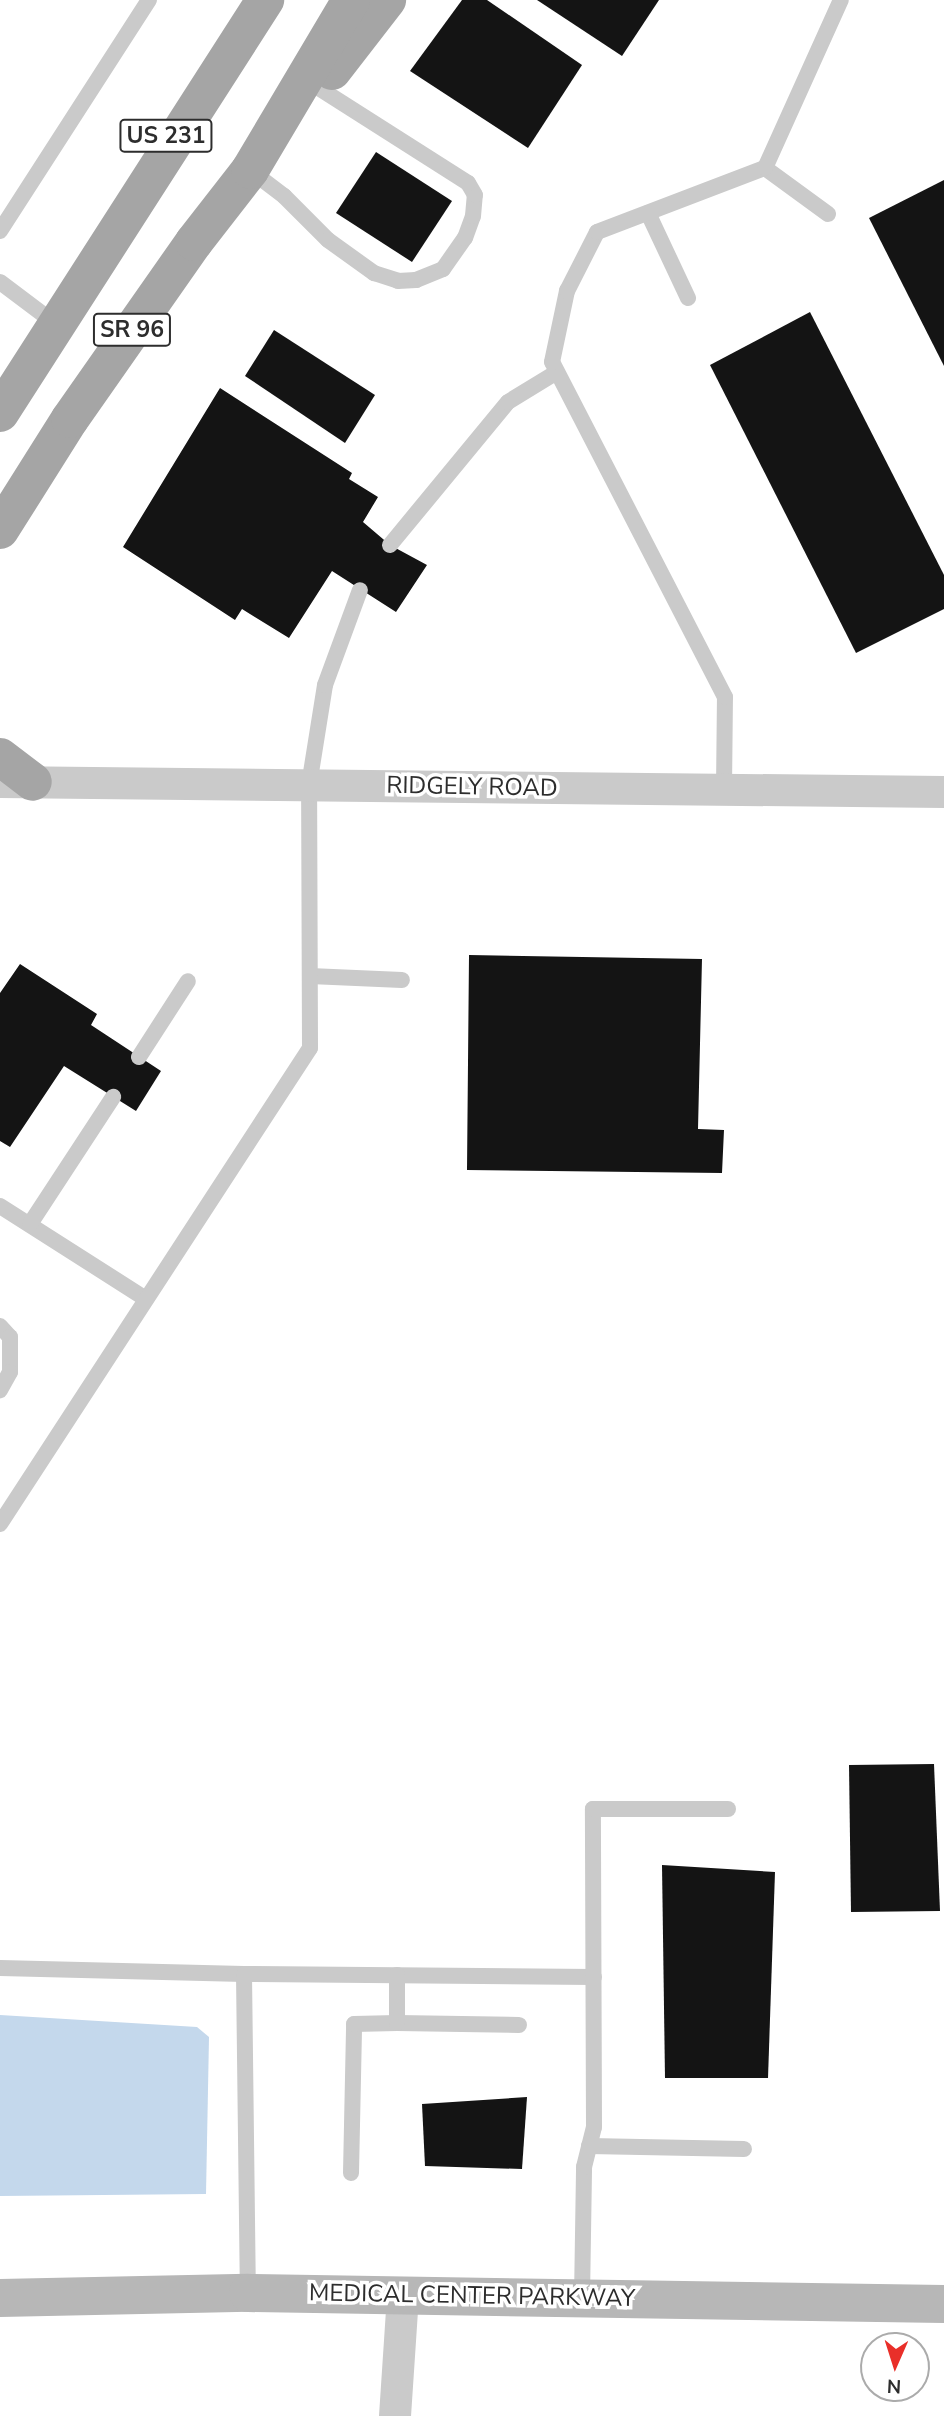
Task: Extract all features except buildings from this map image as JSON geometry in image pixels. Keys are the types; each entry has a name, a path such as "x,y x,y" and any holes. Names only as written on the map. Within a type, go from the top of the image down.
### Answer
{"main road":[{"name":"US 231","path":"90,272 242,0"},
{"name":"SR 96","path":"0,413 265,0"},
{"name":"SR 96","path":"0,530 70,419 194,242 250,170 351,0"},
{"path":"250,170 319,88 387,0"},
{"path":"0,757 17,782"},
{"name":"MEDICAL CENTER PARKWAY","path":"0,2298 248,2293 944,2304"}],"street":[{"name":"RIDGELY ROAD","path":"17,782 944,792"},
{"path":"395,2416 403,2295"}],"lane":[{"path":"0,231 149,0"},
{"path":"724,789 725,697 552,362 567,291 597,232 765,168 841,0"},
{"path":"250,170 284,196 328,240 374,273 398,281 416,280 443,270 465,238 472,215 475,195 468,183 319,88"},
{"path":"765,168 828,214"},
{"path":"648,213 688,298"},
{"path":"0,282 57,325"},
{"path":"390,545 508,402 557,372"},
{"path":"0,1524 310,1048 309,785 326,685 360,590"},
{"path":"310,976 402,980"},
{"path":"139,1057 188,981"},
{"path":"30,1224 113,1097"},
{"path":"0,1206 146,1300"},
{"path":"0,1326 10,1337 10,1372 0,1390"},
{"path":"582,2298 584,2167 594,2127 593,1809 728,1809"},
{"path":"0,1968 244,1974 594,1977"},
{"path":"244,1974 248,2293"},
{"path":"397,1975 397,2023"},
{"path":"351,2173 354,2024 519,2025"},
{"path":"589,2146 744,2149"}],"water":[{"path":"0,2015 197,2027 209,2037 206,2194 0,2196"}]}
